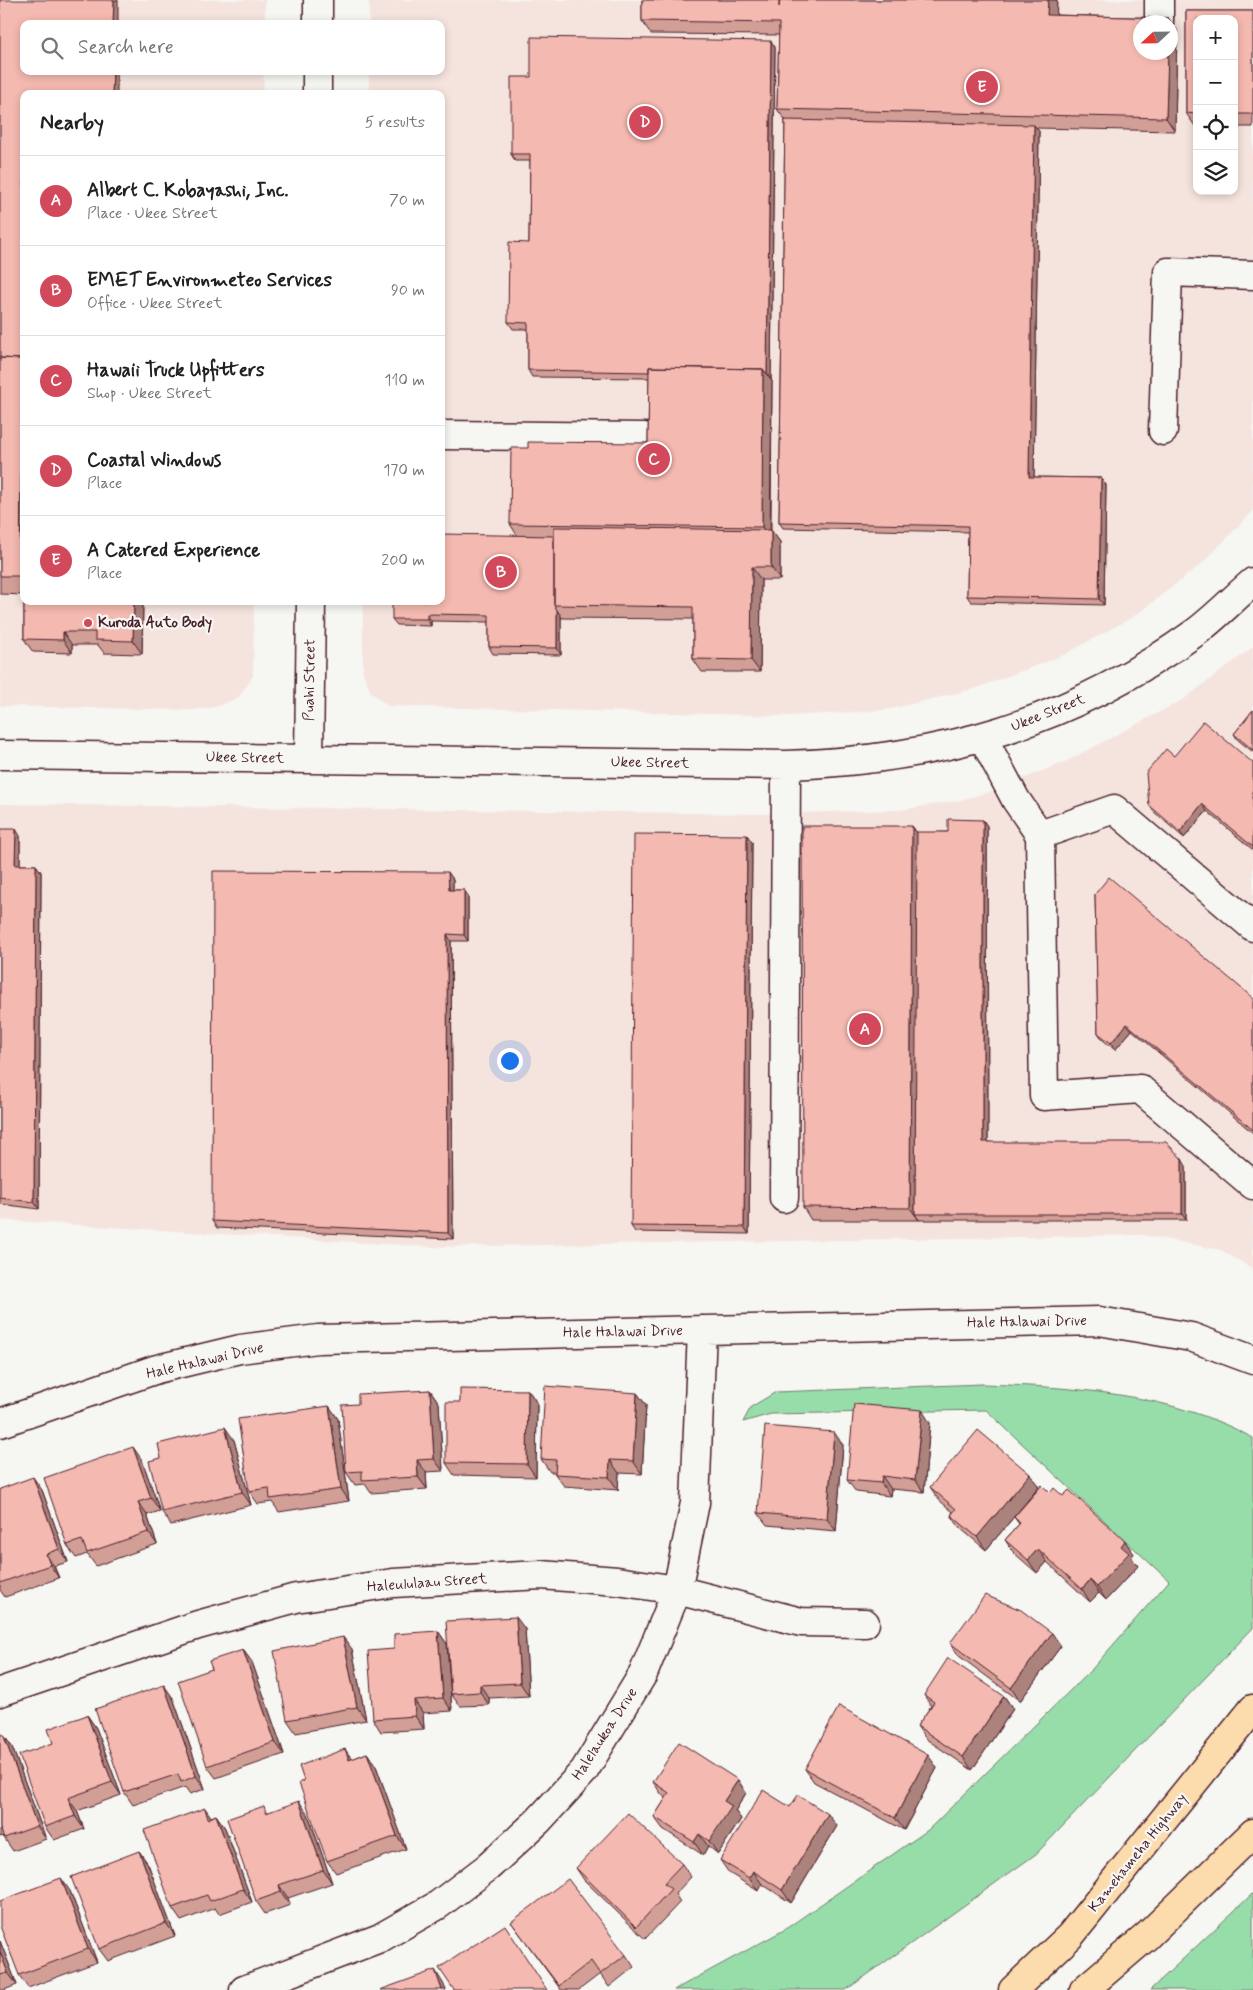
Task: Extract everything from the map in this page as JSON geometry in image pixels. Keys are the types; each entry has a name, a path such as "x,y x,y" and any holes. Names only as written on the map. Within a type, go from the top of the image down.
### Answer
{"main road":[{"name":"Kamehameha Highway","path":"1013,1990 1070,1936 1253,1709"},
{"path":"1084,1990 1147,1936 1253,1833"}],"street":[{"path":"318,0 318,20"},
{"path":"1158,15 1159,0"},
{"path":"317,75 317,90"},
{"path":"1163,431 1168,272 1253,274"},
{"path":"445,435 644,437"},
{"name":"Ukee Street","path":"0,755 786,765 841,763 914,754 983,738 1069,707 1139,670 1197,631 1253,582"},
{"name":"Puahi Street","path":"309,759 311,605"},
{"path":"983,738 1016,800 1040,835 1044,1096 1140,1089 1253,1185"},
{"path":"784,1198 786,765"},
{"path":"1040,835 1114,809 1253,927"},
{"name":"Hale Halawai Drive","path":"0,1423 157,1369 240,1349 318,1340 1099,1320 1191,1337 1253,1359"},
{"name":"Halelaukoa Drive","path":"244,1990 380,1938 438,1905 488,1867 509,1848 538,1821 584,1771 643,1674 677,1590 695,1503 702,1330"},
{"name":"Haleululaau Street","path":"0,1692 198,1624 296,1598 393,1583 541,1575 617,1581 677,1590 801,1622 865,1623"}],"shaded area":[{"path":"0,0 265,0 265,20 20,20 20,75 264,75 263,90 20,90 20,605 254,605 253,676 239,697 216,707 194,710 0,706"},
{"path":"369,0 1253,0 1253,511 1203,563 1136,615 1064,655 974,689 886,710 790,716 388,706 371,692 363,673 363,605 445,605 445,90 369,90 369,75 445,75 445,20 369,20"},
{"path":"1253,647 1253,1269 1221,1250 1143,1235 431,1247 0,1220 0,804 759,814 900,810 956,801 993,791 1067,761 1184,699"}],"green space":[{"path":"982,1384 1052,1387 1121,1395 1189,1411 1222,1423 1253,1438 1253,1628 1036,1854 846,1990 674,1990 784,1930 928,1830 1093,1668 1169,1581 986,1410 771,1414 743,1422 751,1407 776,1392"},
{"path":"1253,1893 1253,1990 1150,1990 1249,1897"}],"building":[{"path":"0,0 114,0 113,20 20,20 20,75 113,75 112,90 20,90 20,359 0,358"},
{"path":"642,0 779,0 779,7 780,0 1048,0 1047,15 1133,17 1133,60 1168,60 1166,118 777,109 779,23 642,21"},
{"path":"1186,11 1253,11 1253,114 1238,114 1238,15 1193,15 1193,114 1186,113"},
{"path":"531,37 771,41 767,374 763,369 649,367 649,372 528,370 528,323 508,322 509,242 529,243 530,154 511,154 511,77 531,77"},
{"path":"785,120 1034,125 1029,477 1101,478 1099,599 967,596 968,526 779,522"},
{"path":"0,358 20,359 20,576 0,576"},
{"path":"649,367 763,369 762,527 510,524 511,448 528,448 528,442 648,443"},
{"path":"554,527 771,530 771,567 752,567 751,660 693,659 693,607 554,605"},
{"path":"445,534 554,536 554,605 557,610 557,648 489,647 489,615 427,614 427,619 392,619 392,605 445,605"},
{"name":"Kuroda Auto Body","path":"24,605 134,605 133,641 95,640 95,632 63,632 63,640 24,639"},
{"path":"1253,710 1253,750 1234,734"},
{"path":"1203,721 1253,763 1253,847 1202,804 1180,832 1149,805 1146,773 1166,749 1174,756"},
{"path":"948,819 983,820 983,1142 1166,1142 1182,1159 1182,1214 915,1214 917,832 948,832"},
{"path":"802,826 912,826 910,1208 803,1207"},
{"path":"0,829 16,829 15,865 36,865 34,1202 0,1198"},
{"path":"634,834 747,835 744,1227 631,1226"},
{"path":"213,871 448,872 449,890 464,890 464,935 447,934 448,1233 212,1221"},
{"path":"1109,877 1253,998 1253,1130 1127,1024 1111,1043 1098,1033 1095,894"},
{"path":"545,1386 637,1393 633,1461 610,1460 609,1477 555,1474 556,1460 541,1459"},
{"path":"460,1389 528,1390 527,1464 446,1463 446,1402 460,1402"},
{"path":"430,1390 434,1459 417,1460 418,1477 362,1480 362,1471 346,1472 342,1405 358,1404 358,1394"},
{"path":"854,1404 922,1410 915,1480 882,1476 881,1483 847,1480"},
{"path":"329,1406 341,1489 270,1499 269,1488 249,1491 238,1419"},
{"path":"765,1426 834,1432 827,1519 758,1513"},
{"path":"225,1427 242,1492 162,1512 149,1461 161,1458 158,1444"},
{"path":"978,1430 1030,1474 977,1537 951,1515 956,1509 930,1487"},
{"path":"133,1447 151,1498 138,1502 148,1532 87,1553 82,1540 67,1545 44,1478"},
{"path":"33,1477 59,1549 46,1554 50,1565 0,1583 0,1489"},
{"path":"1042,1485 1050,1493 1054,1488 1063,1496 1069,1490 1125,1541 1121,1546 1129,1553 1097,1587 1090,1580 1082,1589 1038,1549 1028,1560 1005,1540 1020,1523 1014,1517"},
{"path":"985,1595 1021,1610 1052,1633 1011,1688 950,1643"},
{"path":"516,1617 520,1683 480,1685 480,1692 451,1694 446,1621"},
{"path":"438,1631 443,1698 414,1700 415,1716 373,1719 368,1651 394,1649 394,1634"},
{"path":"343,1637 357,1707 287,1720 274,1651"},
{"path":"243,1650 275,1742 207,1766 178,1681 212,1669 209,1661"},
{"path":"948,1658 1004,1696 963,1757 917,1726 934,1702 924,1695"},
{"path":"164,1685 196,1776 181,1782 178,1774 124,1792 95,1709"},
{"path":"839,1706 928,1755 895,1818 805,1769"},
{"path":"87,1715 112,1782 68,1798 75,1816 45,1827 19,1755 53,1743 48,1729"},
{"path":"3,1734 37,1826 4,1838 0,1828 0,1736"},
{"path":"679,1742 738,1780 724,1801 732,1806 709,1841 699,1834 694,1842 654,1817 669,1793 653,1782"},
{"path":"345,1749 349,1760 367,1753 397,1836 327,1861 299,1783 304,1781 299,1766"},
{"path":"763,1790 790,1807 798,1795 828,1814 782,1890 753,1871 749,1878 720,1860"},
{"path":"299,1801 323,1870 279,1885 281,1892 256,1901 227,1819 264,1806 266,1813"},
{"path":"205,1808 208,1819 216,1815 243,1889 210,1901 207,1895 172,1908 144,1830"},
{"path":"628,1813 682,1864 664,1883 671,1889 636,1927 576,1868"},
{"path":"139,1851 166,1923 99,1949 71,1877"},
{"path":"61,1878 88,1949 19,1975 0,1926 0,1901"},
{"path":"568,1879 626,1955 600,1974 591,1961 559,1986 511,1922"},
{"path":"505,1925 547,1990 454,1990 439,1968"},
{"path":"0,1952 8,1973 0,1975"},
{"path":"435,1970 442,1990 380,1990"}],"place":[{"name":"A Catered Experience","path":"982,87"},
{"name":"Coastal Windows","path":"645,122"},
{"name":"Hawaii Truck Upfitters","path":"654,459"},
{"name":"EMET Environmeteo Services","path":"501,572"},
{"name":"Kuroda Auto Body","path":"88,623"},
{"name":"Albert C. Kobayashi, Inc.","path":"865,1029"}]}
